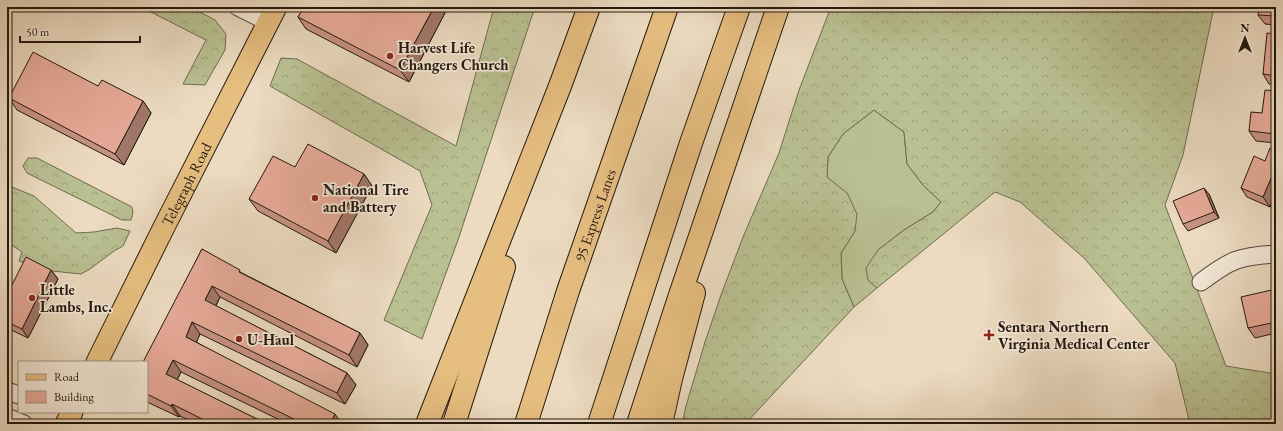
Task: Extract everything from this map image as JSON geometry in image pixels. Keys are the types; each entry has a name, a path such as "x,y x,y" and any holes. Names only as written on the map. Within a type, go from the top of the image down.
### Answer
{"highway":[{"path":"427,424 560,86 589,7"},
{"name":"95 Express Lanes","path":"526,424 568,291 667,7"},
{"path":"599,424 691,143 739,7"},
{"path":"638,424 679,298 778,7"},
{"path":"454,424 560,86"},
{"path":"661,424 670,379 687,323 732,144"}],"main road":[{"name":"Telegraph Road","path":"97,361 272,15"}],"street":[{"path":"238,7 272,15"},
{"path":"1201,282 1220,267 1239,258 1254,255 1276,254"},
{"path":"7,391 18,396"},
{"path":"7,417 24,424"}],"green space":[{"path":"141,7 190,7 215,20 226,34 225,50 205,85 183,84 206,40"},
{"path":"494,7 535,7 458,240 422,339 384,320 432,205 420,171 270,86 281,58 297,59 456,146"},
{"path":"831,7 1214,7 1183,155 1165,205 1226,366 1276,374 1276,424 1190,424 1175,363 1084,258 1020,202 995,192 877,288 868,280 866,268 878,250 904,230 933,212 941,202 923,185 907,164 904,132 874,110 843,134 828,157 827,177 847,193 857,214 855,231 841,253 842,279 854,307 745,424 682,424 705,342 721,295 743,237 779,153 799,90"},
{"path":"874,110 904,132 907,164 923,185 941,202 933,212 904,230 878,250 868,280 877,288 854,307 842,279 841,253 855,231 827,177 828,157 843,134"},
{"path":"28,158 37,158 132,207 133,213 131,220 122,220 27,173 23,166"},
{"path":"7,185 34,196 76,233 117,228 130,231 123,246 81,274 52,271 19,261 22,252 7,242"}],"building":[{"name":"Harvest Life Changers Church","path":"304,7 434,7 400,70 298,17"},
{"path":"1259,7 1276,7 1276,16 1258,15"},
{"path":"1267,33 1276,34 1276,76 1263,74"},
{"path":"33,52 98,86 102,80 143,101 115,154 9,98"},
{"path":"1265,90 1276,91 1276,134 1249,131 1251,112 1262,113"},
{"name":"National Tire and Battery","path":"308,144 364,174 328,241 249,199 273,156 295,167"},
{"path":"1270,148 1276,151 1276,169 1263,197 1241,188 1254,156 1265,161"},
{"path":"1204,188 1214,212 1183,224 1173,201"},
{"name":"U-Haul","path":"202,249 240,270 239,272 360,333 349,355 212,286 205,300 347,373 337,393 192,322 186,337 335,414 330,424 304,424 173,360 166,374 267,424 212,424 172,404 171,406 148,394 148,361 144,361"},
{"name":"Little Lambs, Inc.","path":"26,257 51,270 22,329 7,322 7,295"},
{"path":"1276,289 1276,322 1248,328 1241,297"}],"place":[{"name":"Harvest Life Changers Church","path":"390,56"},
{"name":"National Tire and Battery","path":"315,198"},
{"name":"Little Lambs, Inc.","path":"32,298"},
{"name":"Sentara Northern Virginia Medical Center","path":"989,335"},
{"name":"U-Haul","path":"239,339"}]}
